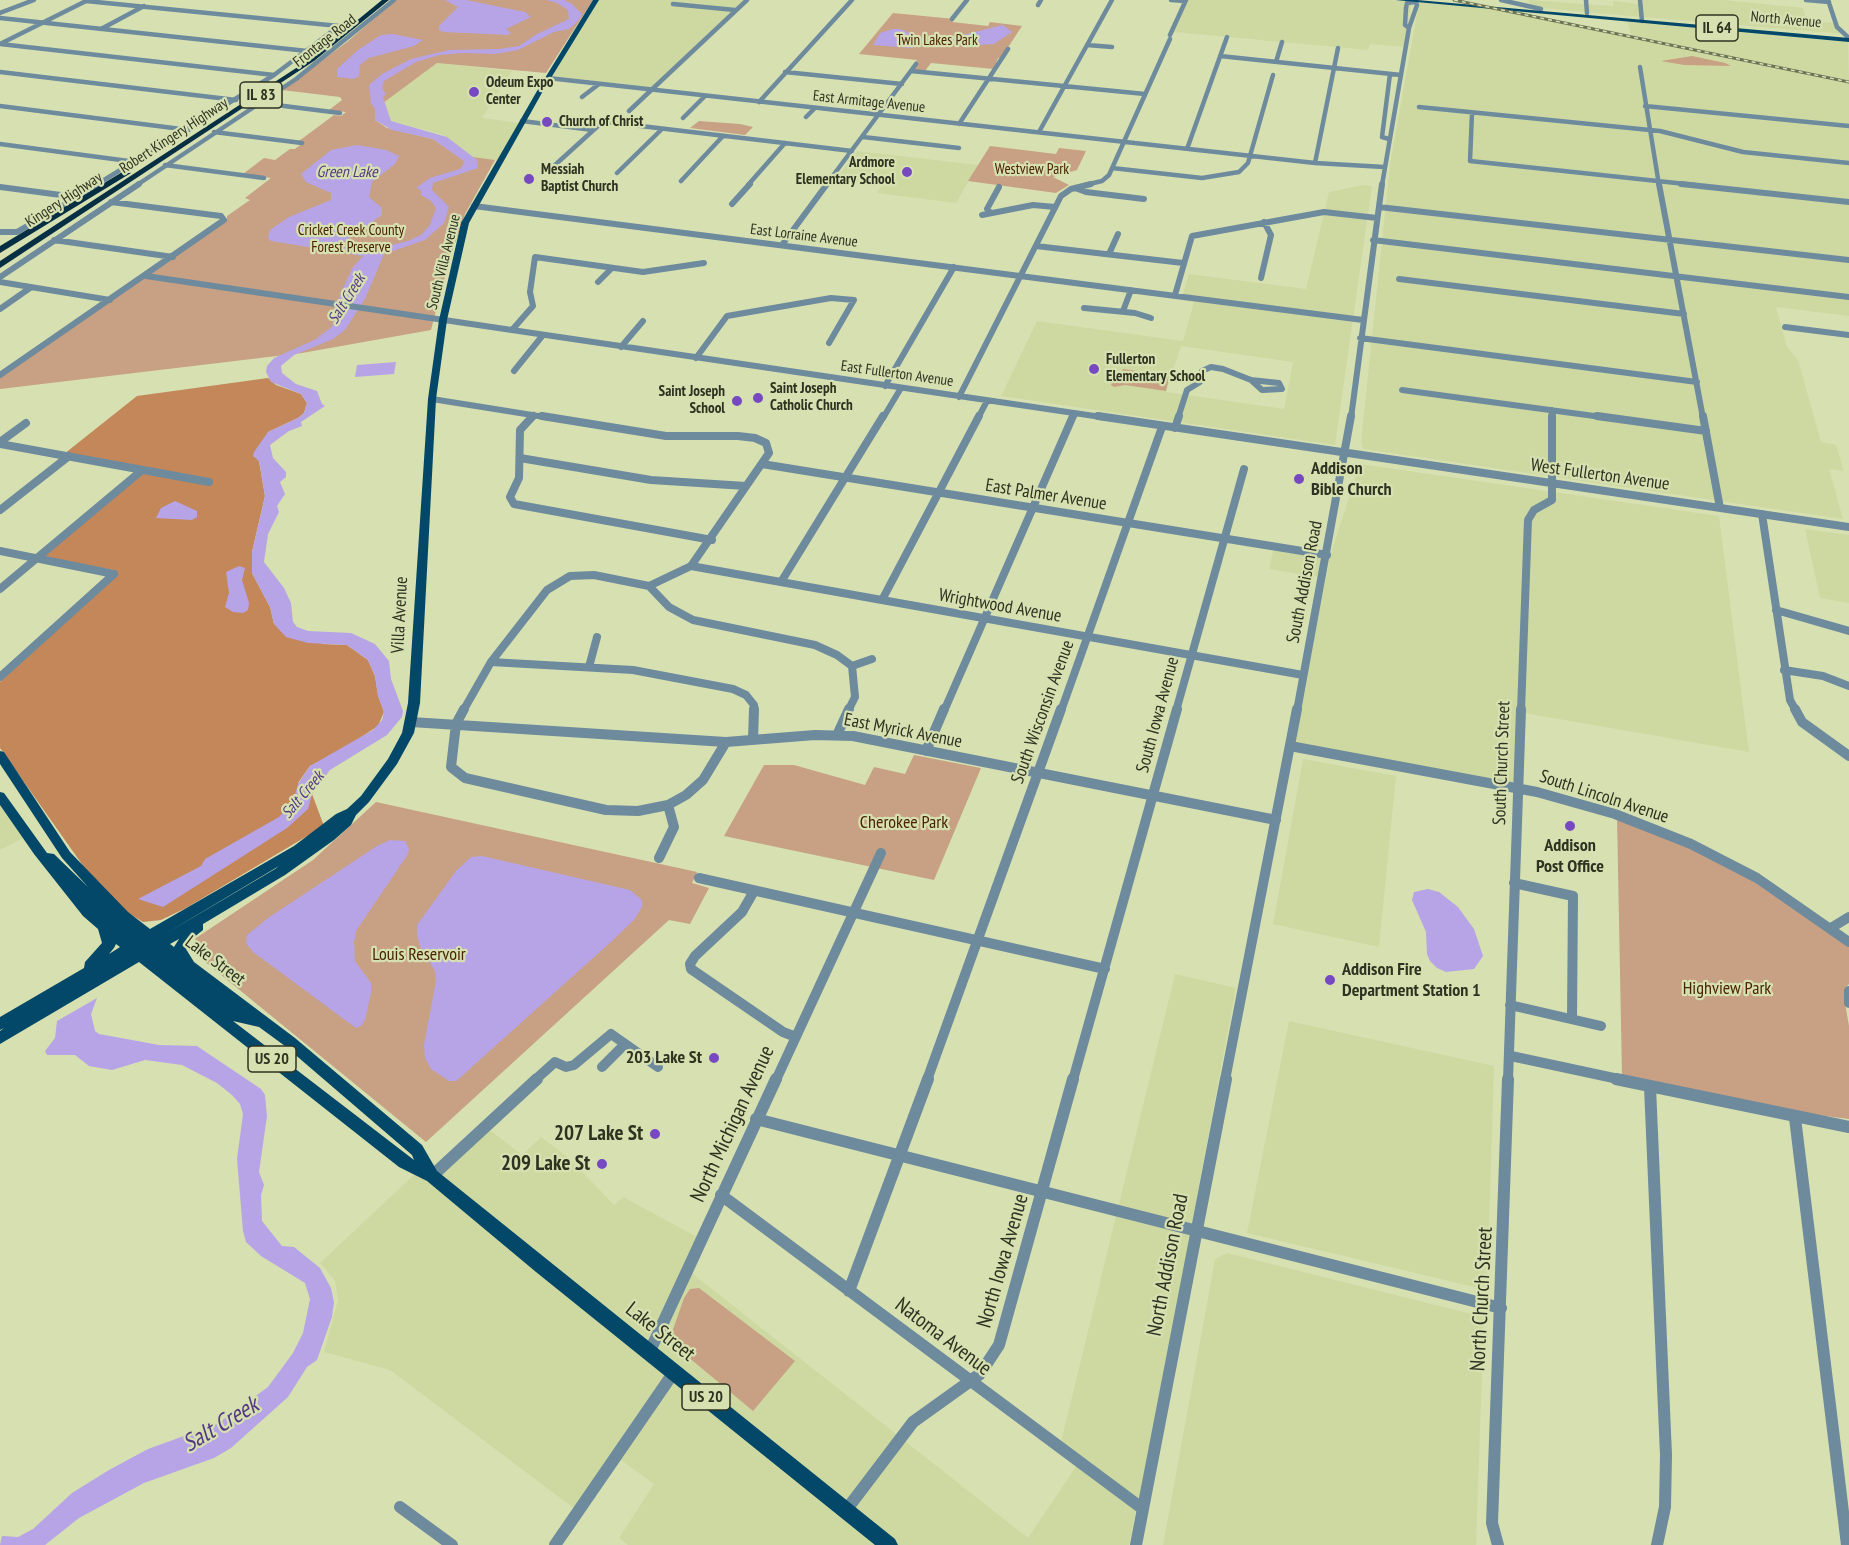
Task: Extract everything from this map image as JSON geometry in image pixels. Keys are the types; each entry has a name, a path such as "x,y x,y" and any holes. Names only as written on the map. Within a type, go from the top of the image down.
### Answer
{"highway":[{"name":"Kingery Highway","path":"0,257 291,68 377,0"},
{"name":"Robert Kingery Highway","path":"0,265 312,60 386,0"},
{"path":"0,248 17,234 171,147"},
{"path":"0,271 130,181"}],"main road":[{"name":"South Villa Avenue","path":"432,399 443,320 465,223 522,121 596,0"},
{"name":"North Avenue","path":"1398,0 1848,37"},
{"name":"North Avenue","path":"1439,0 1642,19"},
{"name":"Villa Avenue","path":"138,949 272,866 340,817 351,812 365,799 393,761 411,722 432,399"},
{"name":"Lake Street","path":"0,755 80,873 123,916 138,949 197,971 263,1022 417,1150 432,1176"},
{"path":"0,795 19,785"},
{"name":"Lake Street","path":"0,795 38,851 88,912 104,927 138,949 404,1162 432,1176 889,1545"},
{"name":"Villa Avenue","path":"138,949 214,912 306,855 347,822 351,812"},
{"path":"38,851 55,860 138,949 239,1017 263,1022"},
{"path":"197,971 179,950 188,934 214,912"},
{"path":"63,987 106,950 108,944 104,927"},
{"path":"0,1038 8,1023 63,987 138,949"},
{"path":"8,1023 138,949"}],"street":[{"path":"0,16 34,0"},
{"name":"Frontage Road","path":"0,278 327,56 394,0"},
{"path":"629,111 747,0"},
{"path":"749,108 852,0"},
{"path":"952,19 967,0"},
{"path":"1039,132 1112,0"},
{"path":"959,397 1063,194 1105,179 1112,168 1186,1 1171,0"},
{"path":"1501,0 1530,3 1541,9"},
{"path":"1586,0 1587,13"},
{"path":"1640,0 1642,19"},
{"path":"1806,0 1829,1 1837,27 1848,37"},
{"path":"0,44 87,1 146,5 339,26 274,75 189,130 17,234 0,232"},
{"path":"1220,56 1401,75 1409,28 1416,11 1417,4 1414,1 1407,3 1406,8 1405,25 1409,28"},
{"path":"673,4 735,10"},
{"path":"101,29 146,5"},
{"path":"0,16 43,23 307,51"},
{"path":"1187,149 1227,37"},
{"path":"1276,62 1282,42"},
{"path":"0,44 274,75"},
{"path":"1087,45 1112,47"},
{"path":"1315,163 1338,48"},
{"path":"959,124 1008,49"},
{"path":"782,245 881,115 916,64"},
{"path":"1640,67 1649,130 1720,508"},
{"path":"911,71 1145,94"},
{"path":"0,72 236,100"},
{"path":"785,72 902,84"},
{"name":"South Addison Road","path":"1389,139 1382,137 1390,74"},
{"path":"1112,168 1217,177 1242,170 1247,166 1273,75"},
{"name":"South Addison Road","path":"1242,993 1346,454 1373,240 1401,75"},
{"name":"East Armitage Avenue","path":"548,78 1315,163 1384,167"},
{"path":"582,98 599,84"},
{"path":"683,118 705,96"},
{"path":"260,103 340,113"},
{"path":"0,106 189,130"},
{"path":"1645,106 1849,126"},
{"path":"1419,107 1649,130 1687,136 1743,152 1849,163"},
{"path":"806,117 815,108"},
{"path":"1472,113 1470,161 1849,202"},
{"path":"522,121 593,130"},
{"path":"555,165 602,123 852,151"},
{"path":"618,173 662,129"},
{"path":"214,132 302,143"},
{"path":"681,181 723,136"},
{"path":"863,137 959,148"},
{"path":"732,204 785,143"},
{"path":"0,144 136,162"},
{"path":"165,165 264,178"},
{"path":"0,187 76,197"},
{"path":"990,212 987,209 999,187"},
{"path":"1075,188 1086,192 1144,199"},
{"path":"0,375 224,220 221,216 111,202"},
{"name":"East Lorraine Avenue","path":"474,206 1363,320"},
{"path":"982,214 1034,206 1055,207"},
{"path":"1379,207 1849,260"},
{"path":"1175,295 1192,236 1327,212 1377,218"},
{"path":"1261,278 1271,235 1264,222"},
{"path":"1109,254 1118,234"},
{"path":"54,240 173,257"},
{"path":"1373,240 1849,297"},
{"path":"1036,246 1183,263"},
{"path":"512,330 533,306 530,292 535,257 643,272 704,263"},
{"path":"885,386 954,267"},
{"path":"598,282 612,268"},
{"name":"East Fullerton Avenue","path":"146,276 1346,454"},
{"path":"1399,279 1684,314"},
{"path":"0,282 110,300"},
{"path":"0,309 30,288"},
{"path":"1123,311 1131,290"},
{"path":"696,358 727,316 837,297 854,300 851,309 829,343"},
{"path":"767,308 773,317"},
{"path":"1084,308 1123,311 1151,318"},
{"path":"621,347 643,321"},
{"path":"1785,327 1849,335"},
{"path":"514,371 543,335"},
{"path":"1360,338 1697,382"},
{"path":"1175,428 1187,390 1200,381 1202,370 1223,369 1251,380"},
{"path":"781,582 901,388"},
{"path":"1402,390 1706,432"},
{"path":"432,399 666,436 755,438 764,441 770,449 712,540 691,566 650,586"},
{"path":"882,600 987,401"},
{"path":"1552,410 1554,484"},
{"path":"926,751 1074,414"},
{"path":"534,415 520,430 519,478 510,497 514,504 712,540"},
{"path":"0,443 26,423"},
{"name":"South Wisconsin Avenue","path":"849,1291 979,940 1162,427"},
{"path":"0,443 209,482"},
{"name":"West Fullerton Avenue","path":"1346,454 1849,527"},
{"path":"0,510 69,456"},
{"path":"520,458 651,480 746,486"},
{"name":"East Palmer Avenue","path":"762,464 1327,555"},
{"name":"South Iowa Avenue","path":"1105,969 1244,469"},
{"path":"0,589 141,471"},
{"name":"South Church Street","path":"1510,1056 1508,1045 1528,520 1534,510 1552,500 1554,484"},
{"path":"1761,514 1790,700 1802,722 1849,756"},
{"path":"0,551 114,573 0,677"},
{"name":"Wrightwood Avenue","path":"691,566 1303,675"},
{"path":"726,742 703,780 686,795 668,805 647,810 618,812 465,778 451,767 456,724 490,662 547,590 570,576 579,575 594,575 650,586 669,607 693,620 815,645 837,655 852,666 855,697 837,735"},
{"path":"1776,610 1849,630"},
{"path":"589,667 597,637"},
{"path":"852,666 872,659"},
{"path":"490,662 652,673 733,689 746,695 754,705 753,739"},
{"path":"1784,670 1823,676 1849,686"},
{"name":"East Myrick Avenue","path":"411,722 726,742 837,735 1276,820"},
{"name":"South Lincoln Avenue","path":"1290,746 1518,788 1601,809 1681,839 1757,878 1849,942"},
{"path":"659,858 675,827 668,805"},
{"name":"North Michigan Avenue","path":"649,1353 881,853"},
{"path":"699,878 1105,969"},
{"path":"1514,884 1573,896 1572,1019"},
{"path":"754,891 742,912 695,956 690,964 691,969 783,1032 796,1037"},
{"path":"1831,928 1849,917"},
{"name":"North Iowa Avenue","path":"847,1509 913,1422 970,1382 987,1366 999,1345 1105,969"},
{"path":"1849,991 1847,993 1849,1003"},
{"name":"North Addison Road","path":"1136,1545 1242,993"},
{"path":"1510,1005 1601,1026"},
{"path":"432,1176 555,1062 566,1067 574,1065 611,1034 658,1067"},
{"path":"602,1067 625,1044"},
{"path":"1510,1056 1795,1118 1849,1127"},
{"name":"North Church Street","path":"1498,1544 1492,1523 1510,1056"},
{"path":"1650,1087 1666,1455 1665,1508 1657,1545"},
{"path":"1795,1118 1847,1545"},
{"path":"756,1119 1501,1308"},
{"name":"Natoma Avenue","path":"722,1195 1143,1509"},
{"path":"555,1545 674,1372"},
{"path":"400,1507 452,1545"}],"shaded area":[{"path":"596,0 745,0 651,88 553,76"},
{"path":"1188,0 1412,2 1404,47 1370,44 1368,50 1174,32"},
{"path":"1529,0 1613,6 1613,1 1639,4 1640,17 1541,8 1529,5"},
{"path":"1642,0 1724,0 1803,8 1807,21 1834,23 1844,34 1643,17"},
{"path":"1419,2 1495,9 1849,82 1849,316 1776,307 1787,347 1798,360 1821,442 1836,445 1844,471 1829,469 1843,519 1363,449 1361,442 1390,165"},
{"path":"1628,22 1848,42 1849,81 1631,35"},
{"path":"437,63 512,71 482,118 520,123 500,161 474,158 441,134 391,121 384,102"},
{"name":"Ardmore Elementary School","path":"857,151 978,165 956,203 877,193 882,185 836,179"},
{"path":"1363,185 1372,186 1335,445 1001,396 1037,321 1183,341 1194,302 1181,300 1189,274 1306,289 1329,192","holes":["1181,346 1293,362 1284,409 1166,392"]},
{"path":"268,378 276,385 301,394 307,403 304,413 298,418 268,432 256,457 259,461 265,496 252,552 252,573 270,607 274,624 323,644 347,645 368,660 375,676 384,712 378,726 340,751 310,766 298,783 312,794 324,826 186,908 161,920 143,922 125,911 91,877 0,748 0,682 117,575 114,570 43,557 141,472 64,454 137,396"},
{"path":"1360,464 1719,516 1749,752 1518,712 1515,786 1294,744 1330,556"},
{"path":"1805,529 1849,535 1849,603 1820,598"},
{"path":"1274,547 1324,555 1319,577 1269,569"},
{"path":"1303,759 1396,776 1379,947 1273,924"},
{"path":"0,804 23,838 0,850"},
{"path":"1175,974 1236,988 1139,1505 1060,1446"},
{"path":"1289,1021 1494,1066 1487,1290 1247,1233"},
{"path":"486,1127 522,1155 541,1137 570,1159 614,1205 623,1197 699,1238 648,1349 436,1175"},
{"path":"417,1172 670,1373 576,1510 390,1370 324,1352 338,1300 335,1281 320,1263"},
{"path":"1227,1253 1484,1317 1476,1545 1163,1545 1215,1259"},
{"path":"689,1271 1028,1538 1077,1465 1136,1510 1129,1545 892,1545 652,1352"},
{"path":"674,1377 882,1545 628,1545 619,1538 654,1484 618,1458"}],"green space":[{"name":"Cricket Creek County Forest Preserve","path":"396,0 593,0 546,73 437,63 375,109 375,120 387,128 433,139 457,155 495,160 465,214 449,261 431,330 302,353 0,389 0,376 227,221 227,216 250,200 245,198 271,178 243,174 264,158 275,160 290,149 295,149 304,142 299,141 334,115 341,116 346,112 329,110 342,100 340,97 282,90 347,42"},
{"name":"Twin Lakes Park","path":"893,13 954,19 952,22 988,26 990,22 1022,26 1001,58 998,58 994,69 931,63 925,71 910,70 917,60 859,54"},
{"path":"1692,56 1731,66 1684,65 1661,61"},
{"path":"699,121 753,127 745,135 690,128"},
{"name":"Westview Park","path":"990,146 1056,154 1059,148 1086,151 1077,170 1053,177 1069,185 1056,193 968,181"},
{"path":"1123,369 1165,375 1169,378 1166,391 1125,385 1114,387 1111,385 1115,374 1120,375"},
{"name":"Cherokee Park","path":"914,755 981,768 934,880 724,836 764,765 794,765 865,785 874,767 905,774"},
{"name":"Louis Reservoir","path":"376,802 697,872 692,883 709,888 690,924 669,920 426,1142 193,952 192,946 196,938 313,860"},
{"name":"Highview Park","path":"1617,816 1728,865 1789,901 1849,946 1849,984 1846,987 1845,1003 1849,1026 1849,1119 1794,1112 1622,1076"},
{"path":"699,1288 795,1361 753,1411 669,1341 684,1298 690,1289"}],"water":[{"path":"445,0 466,0 525,12 531,17 506,29 511,33 508,35 444,32 439,30 439,26 458,7"},
{"name":"Green Lake","path":"546,0 564,0 582,14 569,29 554,32 518,50 495,54 439,55 416,62 384,81 382,88 386,94 383,97 391,121 447,137 477,160 478,168 433,183 432,190 449,207 444,223 425,240 384,254 365,299 345,330 333,339 294,355 281,366 282,373 296,384 317,391 325,406 301,422 302,426 289,431 270,445 273,458 286,472 286,477 280,482 285,494 277,506 279,512 268,534 264,562 284,588 291,603 293,622 297,627 308,631 351,633 375,644 389,661 391,679 403,711 402,717 387,735 330,770 312,794 308,809 287,828 163,907 138,899 201,866 205,859 279,817 293,802 298,784 310,766 373,730 382,720 384,712 378,696 375,676 368,660 347,645 308,643 286,637 274,624 270,607 252,573 252,552 265,496 259,461 253,456 254,452 268,432 304,413 307,403 301,394 271,382 266,372 267,366 274,358 321,337 331,329 336,315 334,310 344,286 353,267 363,256 271,241 268,238 270,230 289,217 331,200 331,193 306,182 301,174 331,150 357,145 386,150 399,156 395,164 372,182 369,197 382,208 382,215 336,247 375,249 408,241 421,235 430,225 436,208 431,201 421,195 421,190 416,188 430,178 460,169 465,162 433,139 392,130 375,120 375,109 371,103 369,85 382,74 411,59 449,50 499,49 519,46 537,34 569,19 568,10 557,3"},
{"path":"1003,25 1012,32 994,44 963,46 947,39"},
{"path":"900,29 926,39 912,48 873,45 880,33"},
{"path":"393,34 423,40 414,46 369,58 360,65 359,76 354,79 337,77 337,69 358,50 381,35"},
{"path":"396,362 394,374 355,377 357,365"},
{"path":"175,501 197,511 197,517 192,520 156,518 161,508"},
{"path":"239,566 245,568 242,580 249,603 248,610 243,613 233,612 225,607 229,593 226,572"},
{"path":"390,840 405,841 409,848 408,854 356,931 355,961 371,983 371,993 365,1020 361,1026 356,1028 253,952 246,943 247,935 268,918 377,846"},
{"path":"482,856 630,890 642,900 642,907 634,920 612,941 463,1075 456,1081 449,1081 431,1069 425,1058 424,1045 436,981 435,971 420,946 417,925 456,871 471,857"},
{"path":"1428,889 1439,892 1458,907 1474,929 1483,956 1474,969 1446,972 1437,968 1430,961 1427,954 1426,932 1412,900 1414,892"},
{"path":"97,998 91,1014 95,1031 99,1034 159,1045 197,1046 261,1089 265,1095 267,1116 259,1172 264,1185 261,1195 262,1221 282,1246 294,1247 320,1268 331,1288 334,1302 332,1317 317,1360 307,1367 288,1397 231,1448 214,1458 144,1483 79,1518 45,1545 0,1545 2,1536 18,1537 33,1529 72,1493 109,1470 148,1449 217,1424 268,1387 293,1353 303,1333 310,1299 305,1283 261,1256 246,1242 237,1159 243,1114 240,1104 232,1095 217,1083 182,1065 145,1060 112,1070 89,1066 75,1055 47,1055 45,1051 55,1038 57,1021"}],"waterway":[{"name":"Salt Creek","path":"318,338 333,327"}],"railway":[{"path":"1454,0 1849,82"}],"place":[{"name":"Odeum Expo Center","path":"474,92"},
{"name":"Church of Christ","path":"547,122"},
{"name":"Ardmore Elementary School","path":"907,172"},
{"name":"Messiah Baptist Church","path":"529,179"},
{"name":"Fullerton Elementary School","path":"1094,369"},
{"name":"Saint Joseph Catholic Church","path":"758,398"},
{"name":"Saint Joseph School","path":"737,401"},
{"name":"Addison Bible Church","path":"1299,479"},
{"name":"Addison Post Office","path":"1570,826"},
{"name":"Addison Fire Department Station 1","path":"1330,980"},
{"name":"203 Lake St","path":"714,1058"},
{"name":"207 Lake St","path":"655,1134"},
{"name":"209 Lake St","path":"602,1164"}]}
